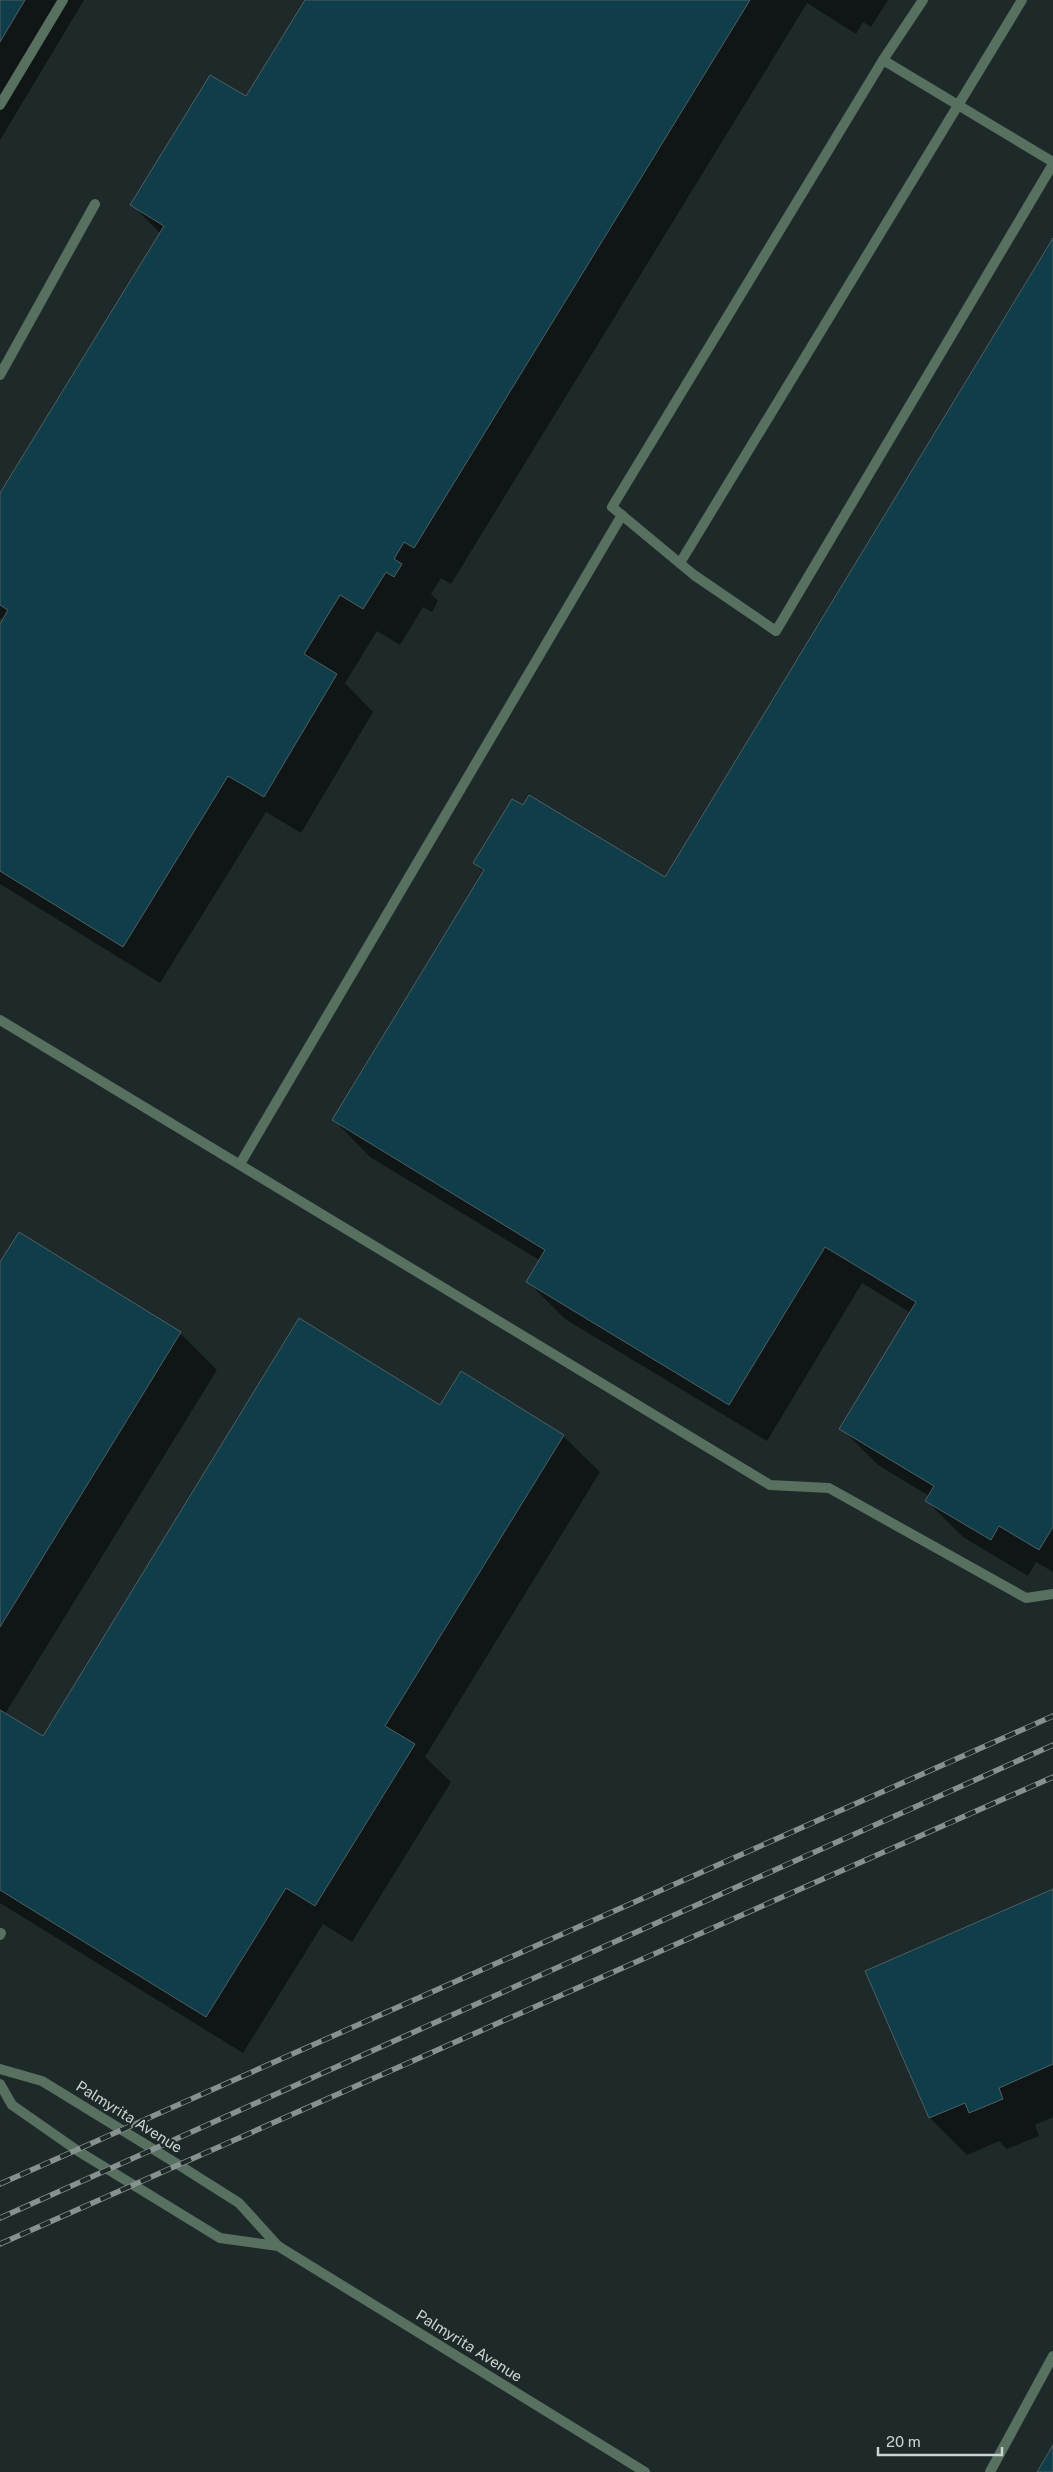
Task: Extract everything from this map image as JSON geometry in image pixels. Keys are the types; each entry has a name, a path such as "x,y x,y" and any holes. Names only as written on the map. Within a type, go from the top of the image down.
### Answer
{"street":[{"path":"0,105 63,0"},
{"path":"883,60 1053,163 776,631 680,563 612,507 883,60 923,0"},
{"path":"680,563 1022,0"},
{"path":"0,375 96,204"},
{"path":"240,1164 622,515"},
{"path":"0,1020 770,1485 829,1488 1026,1598 1053,1594"},
{"name":"Palmyrita Avenue","path":"0,2069 42,2081 186,2170 238,2203 278,2246 645,2472"},
{"name":"Palmyrita Avenue","path":"0,2084 12,2105 78,2150 220,2238 278,2246"},
{"path":"990,2472 1053,2356"}],"building":[{"path":"0,0 25,0 0,42"},
{"path":"305,0 750,0 414,548 404,542 394,559 402,564 394,577 386,572 363,609 340,595 304,654 337,674 264,797 228,776 123,947 0,871 0,624 8,610 0,605 0,493 164,226 130,205 210,75 246,96"},
{"path":"1053,238 1053,1527 1039,1550 999,1526 991,1540 925,1501 934,1486 839,1429 916,1302 825,1247 729,1405 526,1282 545,1250 332,1120 484,870 473,863 512,799 523,805 529,795 665,877"},
{"path":"19,1232 181,1332 0,1627 0,1262"},
{"path":"299,1318 440,1405 461,1371 564,1435 385,1726 415,1744 315,1906 286,1888 206,2017 0,1890 0,1710 43,1736"},
{"path":"1053,1889 1053,2064 999,2088 1003,2099 969,2113 965,2103 929,2118 865,1971"},
{"path":"1053,2445 1053,2472 1037,2472"}],"railway":[{"path":"0,2184 1053,1716"},
{"path":"0,2218 1053,1745"},
{"path":"0,2244 1053,1777"}]}
